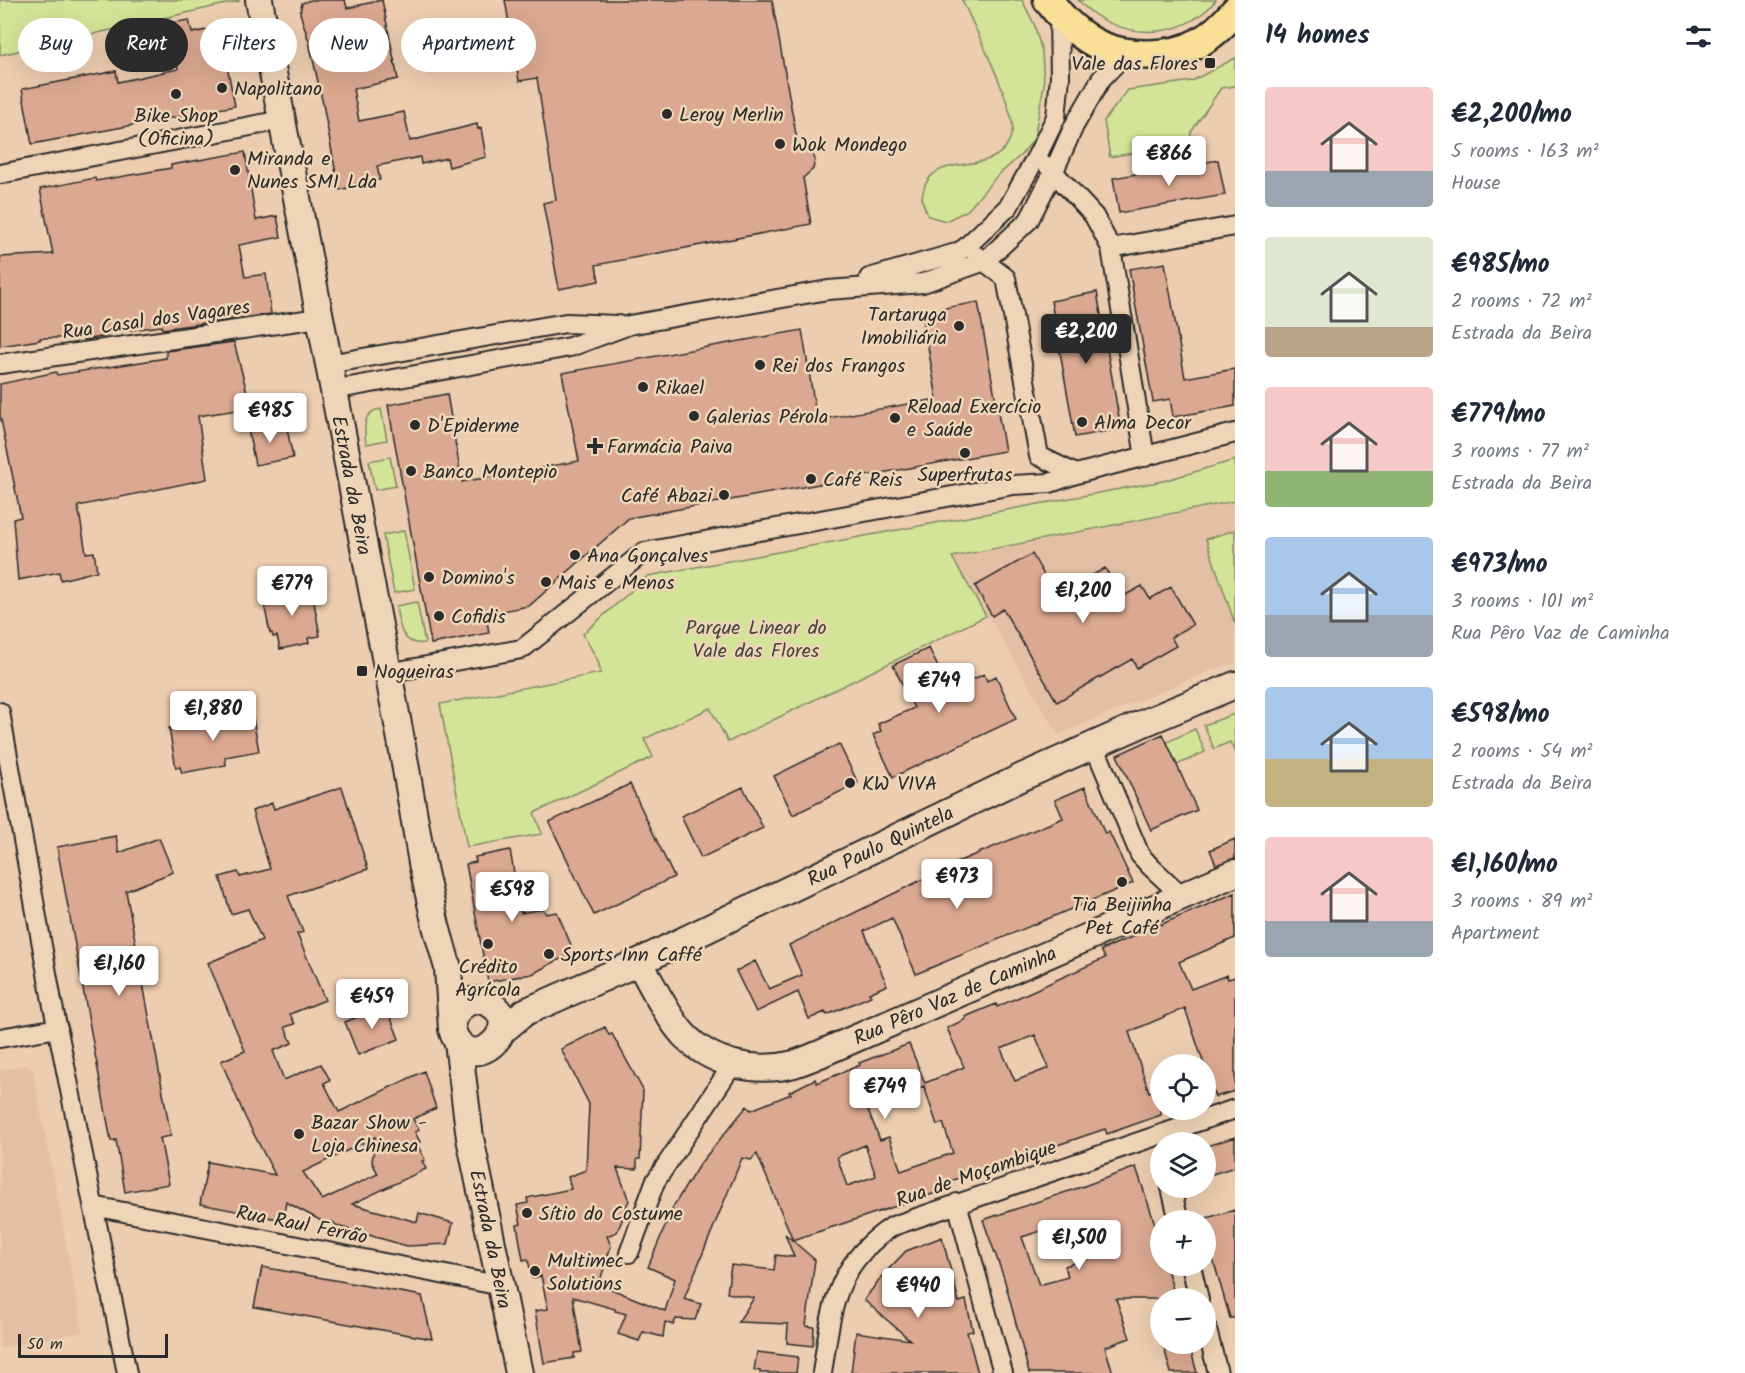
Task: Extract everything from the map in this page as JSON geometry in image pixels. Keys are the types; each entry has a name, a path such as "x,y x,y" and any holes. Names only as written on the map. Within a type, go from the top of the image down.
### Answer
{"main road":[{"name":"Estrada da Beira","path":"259,0 422,863 448,968 470,1138 519,1373"},
{"path":"1053,8 1089,40 1126,53 1151,55 1176,52 1200,42 1230,21"},
{"name":"Rua Paulo Quintela","path":"490,1022 525,1012 639,962 1022,777 1235,686"},
{"name":"Rua Pêro Vaz de Caminha","path":"639,962 669,1014 684,1034 703,1050 733,1064 760,1068 794,1064 1235,873"},
{"name":"Estrada da Beira","path":"448,968 490,1022 466,1105"},
{"path":"470,1002 490,1022 471,1050 455,1032 458,1009 470,1002"}],"street":[{"path":"828,290 956,253 965,248 1009,206 1056,117 1059,99 1053,8"},
{"path":"333,390 570,347 628,325 828,290 923,283 985,261 1029,220 1074,126 1101,79 1126,53"},
{"path":"0,174 282,120"},
{"path":"1039,152 1053,173 1094,216 1111,248 1144,457"},
{"path":"1111,248 1235,226"},
{"path":"965,248 1006,278 1039,456"},
{"name":"Rua Casal dos Vagares","path":"0,364 319,318"},
{"path":"328,364 566,323 628,325"},
{"path":"387,673 522,650 644,552 1013,485 1050,483 1235,432"},
{"path":"1039,456 1076,474"},
{"path":"1013,485 1039,456"},
{"path":"0,712 58,1028 127,1373"},
{"path":"1094,745 1140,855 1182,896"},
{"path":"0,1038 58,1028"},
{"path":"629,1253 655,1182 733,1064"},
{"name":"Rua de Moçambique","path":"1184,1132 1235,1109"},
{"name":"Rua de Moçambique","path":"822,1373 831,1312 845,1275 856,1258 875,1238 893,1226 957,1203 1150,1146"},
{"path":"957,1203 1002,1373"},
{"name":"Rua Raul Ferrão","path":"93,1206 502,1286"},
{"path":"1213,1354 1218,1373"}],"shaded area":[{"path":"1235,502 1235,663 1211,670 1058,735 954,558"},
{"path":"25,1065 33,1071 83,1332 0,1348 0,1070"}],"green space":[{"path":"0,0 239,1 164,18 105,18 105,31 93,34 93,18 18,18 18,51 0,55"},
{"path":"962,0 1022,0 1034,24 1042,52 1044,84 1034,139 1021,155 995,178 968,210 946,221 928,216 922,199 925,185 933,174 944,168 984,161 996,156 1006,147 1012,132 1008,105"},
{"path":"1078,0 1216,0 1201,14 1185,24 1166,30 1147,32 1110,23 1093,13"},
{"path":"1235,58 1235,86 1221,88 1191,132 1190,143 1110,157 1104,121 1128,90 1192,81"},
{"path":"381,409 387,440 366,444 367,417 375,410"},
{"path":"390,457 396,486 375,490 369,461"},
{"name":"Parque Linear do Vale das Flores","path":"1235,460 1235,501 952,557 986,616 728,742 710,708 644,739 653,757 534,813 542,834 467,847 440,704 601,673 598,661 583,634 648,576 1163,481"},
{"path":"1235,530 1235,624 1206,539"},
{"path":"404,531 415,589 394,593 383,535"},
{"path":"417,602 425,643 417,643 406,638 398,620 396,606"},
{"path":"1234,714 1235,753 1230,742 1214,749 1204,725"},
{"path":"1195,729 1205,752 1177,765 1167,742"}],"building":[{"path":"311,0 345,0 347,8 382,0 386,18 309,18 309,42 300,13 302,3"},
{"name":"Leroy Merlin","path":"505,0 772,0 798,146 810,150 815,159 813,169 803,178 811,224 596,265 599,281 559,289 543,203 556,200 537,78 519,81 517,72 536,72 536,18 508,18"},
{"path":"188,20 192,33 200,31 200,72 228,72 235,106 32,144 22,89 111,72 116,72 118,82 164,72 188,72"},
{"path":"389,35 398,79 353,89 359,121 404,112 410,141 477,124 478,129 481,128 486,157 449,167 447,158 421,164 420,157 377,166 380,180 355,184 356,186 339,190 316,72 389,72"},
{"path":"245,152 256,220 277,216 281,237 239,245 245,277 266,274 271,314 162,329 162,326 107,333 107,336 83,340 83,335 69,338 40,338 40,340 0,346 0,257 53,254 40,189 95,178 96,181 171,168 171,165"},
{"path":"1218,160 1225,195 1119,213 1113,178"},
{"path":"1165,263 1185,378 1235,369 1235,406 1173,417 1170,399 1153,402 1129,269"},
{"path":"1097,292 1121,429 1075,437 1051,301"},
{"path":"978,302 1005,451 629,518 529,606 486,614 489,633 431,644 388,405 447,394 462,482 579,461 562,373 802,330 817,420 937,399 922,312"},
{"path":"234,342 251,408 198,416 207,479 78,506 86,553 94,552 97,571 61,580 59,572 18,580 13,519 21,517 0,415 0,384 56,372 57,375 166,358 166,351"},
{"path":"282,422 284,429 287,428 293,458 255,465 248,429"},
{"path":"1032,554 1056,596 1105,568 1122,597 1142,586 1150,599 1171,587 1193,625 1171,637 1176,646 1137,668 1132,659 1057,702 1003,609 992,616 975,586"},
{"path":"311,586 320,636 308,638 309,643 280,649 277,636 273,637 270,633 263,599"},
{"path":"929,648 949,691 984,674 987,681 996,676 1016,719 893,777 873,735 881,731 878,724 914,708 893,665"},
{"path":"252,713 259,751 225,757 226,765 182,773 180,767 176,768 169,728"},
{"path":"1163,734 1197,810 1151,830 1117,755"},
{"path":"839,744 858,783 793,815 774,776"},
{"path":"630,784 674,877 594,915 549,822"},
{"path":"342,787 368,869 288,896 303,932 297,934 325,1000 290,1014 295,1024 285,1027 292,1043 273,1051 284,1080 321,1064 330,1080 324,1083 339,1112 424,1071 436,1108 413,1119 419,1130 415,1132 420,1142 417,1144 425,1160 422,1161 426,1169 352,1204 417,1222 419,1213 453,1223 448,1244 407,1246 337,1226 333,1222 327,1224 286,1202 283,1220 200,1204 208,1162 275,1175 246,1119 221,1061 245,1051 208,963 262,940 248,909 231,914 220,877 238,872 240,877 270,869 252,811 272,803 274,809","holes":["375,1137 372,1162 378,1174 322,1200 303,1172"]},
{"path":"743,787 763,828 701,858 681,816"},
{"path":"1085,787 1105,834 1109,832 1133,883 916,974 892,918 864,931 887,985 869,993 871,996 827,1015 825,1012 809,1019 798,992 756,1012 736,971 755,961 769,989 802,975 789,945 962,860 1063,818 1055,800"},
{"path":"116,836 119,853 159,838 173,872 126,891 171,1136 160,1138 169,1184 125,1192 116,1140 111,1141 57,847"},
{"path":"1235,839 1235,858 1216,865 1210,850"},
{"path":"510,850 521,913 543,909 546,914 557,912 574,952 532,974 488,982 466,864 476,862 475,857"},
{"path":"1235,893 1235,938 1179,962 1191,989 1227,975 1228,979 1235,977 1235,1091 1216,1097 1216,1054 1201,1054 1185,1008 1129,1032 1150,1092 1150,1119 1107,1134 1105,1129 945,1183 948,1189 793,1240 757,1154 751,1160 742,1158 684,1299 701,1304 695,1320 676,1319 673,1325 665,1322 663,1337 643,1332 639,1341 618,1334 626,1314 573,1297 582,1352 574,1353 574,1358 544,1363 535,1311 548,1309 541,1276 532,1278 528,1259 523,1260 517,1225 521,1224 517,1205 528,1203 527,1198 571,1189 568,1177 586,1170 589,1104 561,1049 605,1027 609,1035 612,1034 643,1090 640,1159 637,1159 637,1169 617,1168 629,1201 620,1218 623,1218 617,1232 607,1236 611,1246 599,1284 665,1311 675,1279 648,1267 674,1205 699,1165 747,1106 751,1110 791,1094 789,1092 815,1079 817,1083 860,1065 859,1063 909,1044 925,1083 964,1067 947,1028 966,1019 965,1017 996,1004 997,1007 1105,958 1101,950","holes":["1035,1035 1049,1068 1015,1081 1001,1049","924,1086 937,1125 943,1123 953,1153 901,1171 889,1137 880,1140 868,1110","865,1145 876,1176 847,1186 837,1157"]},
{"path":"386,1006 399,1039 358,1055 345,1022"},
{"path":"1235,1137 1235,1167 1216,1173 1216,1143"},
{"path":"1136,1167 1150,1210 1150,1276 1169,1276 1173,1288 1150,1288 1150,1299 1116,1299 1130,1338 1105,1347 1113,1373 1029,1373 1004,1278 983,1220","holes":["1062,1224 1065,1234 1088,1226 1096,1255 1065,1266 1068,1277 1039,1285 1022,1237"]},
{"path":"1235,1210 1235,1318 1230,1318 1216,1270 1216,1215"},
{"path":"785,1234 815,1260 806,1326 814,1327 813,1346 787,1343 788,1324 738,1322 754,1298 727,1293 731,1265 774,1270 776,1255 794,1257"},
{"path":"942,1237 959,1302 966,1300 973,1331 967,1332 978,1373 851,1373 856,1332 910,1340 864,1300 882,1276 906,1251"},
{"path":"262,1267 422,1296 432,1339 254,1307"},
{"path":"757,1352 798,1357 796,1373 760,1373 754,1370"},
{"path":"1166,1354 1192,1354 1197,1373 1171,1373"}],"place":[{"name":"Vale das Flores","path":"1210,63"},
{"name":"Napolitano","path":"222,88"},
{"name":"Bike Shop (Oficina)","path":"176,94"},
{"name":"Leroy Merlin","path":"667,114"},
{"name":"Wok Mondego","path":"780,144"},
{"name":"Miranda e Nunes SMI Lda","path":"235,170"},
{"name":"Tartaruga Imobiliária","path":"959,326"},
{"name":"Rei dos Frangos","path":"760,365"},
{"name":"Rikael","path":"643,387"},
{"name":"Galerias Pérola","path":"694,416"},
{"name":"Reload Exercício e Saúde","path":"895,418"},
{"name":"Alma Decor","path":"1082,422"},
{"name":"D'Epiderme","path":"415,425"},
{"name":"Farmácia Paiva","path":"595,446"},
{"name":"Superfrutas","path":"965,453"},
{"name":"Banco Montepio","path":"411,471"},
{"name":"Café Reis","path":"811,479"},
{"name":"Café Abazi","path":"724,495"},
{"name":"Ana Gonçalves","path":"575,555"},
{"name":"Domino's","path":"429,577"},
{"name":"Mais e Menos","path":"546,582"},
{"name":"Cofidis","path":"439,616"},
{"name":"Nogueiras","path":"362,671"},
{"name":"KW VIVA","path":"850,783"},
{"name":"Tia Beijinha Pet Café","path":"1122,882"},
{"name":"Crédito Agrícola","path":"488,944"},
{"name":"Sports Inn Caffé","path":"549,954"},
{"name":"Bazar Show - Loja Chinesa","path":"299,1134"},
{"name":"Sítio do Costume","path":"527,1213"},
{"name":"Multimec Solutions","path":"535,1271"}]}
